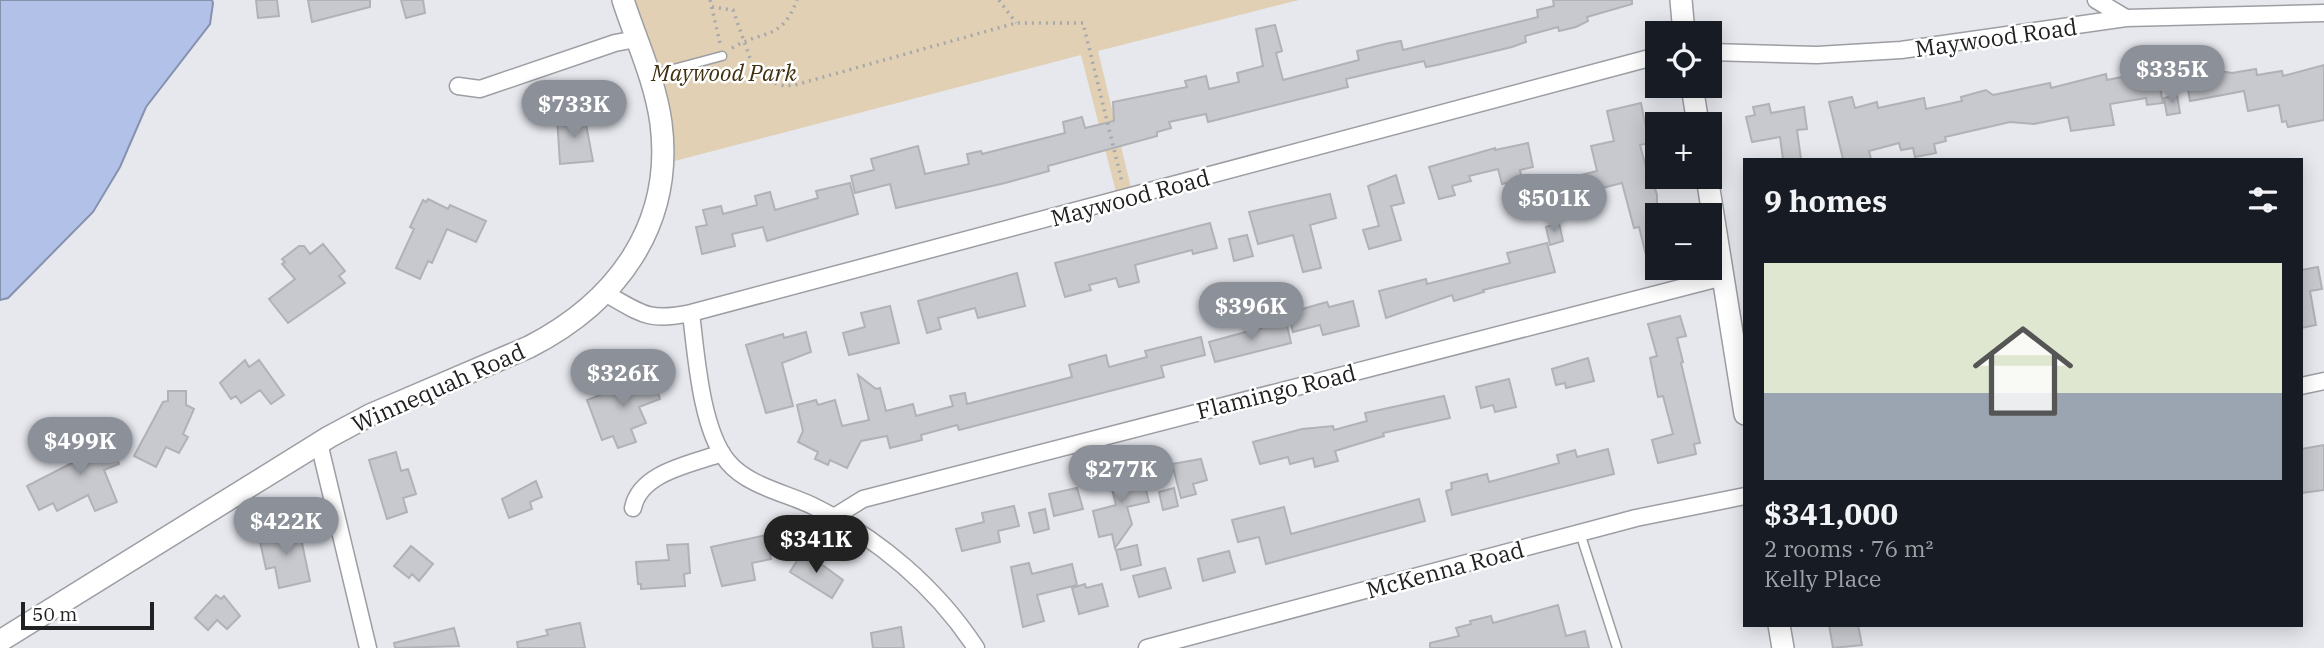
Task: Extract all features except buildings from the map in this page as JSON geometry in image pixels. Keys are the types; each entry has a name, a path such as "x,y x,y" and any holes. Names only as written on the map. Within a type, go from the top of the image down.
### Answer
{"street":[{"name":"Winnequah Road","path":"0,641 319,443 370,415 555,334 606,293 631,263 640,246 660,180 661,123 650,75 623,0"},
{"path":"1681,0 1683,21"},
{"path":"2096,0 2126,18"},
{"name":"Maywood Road","path":"1722,52 1817,55 1901,50 2126,18 2324,13"},
{"path":"458,86 480,89 612,44 636,39"},
{"name":"Maywood Road","path":"606,293 649,317 663,319 691,313 1645,59"},
{"path":"1709,189 1743,402"},
{"name":"Flamingo Road","path":"834,517 863,499 1723,277"},
{"path":"691,313 707,412 728,463 751,480 834,517 884,548 947,609 976,648"},
{"path":"2303,386 2324,381"},
{"path":"319,443 368,648"},
{"path":"633,508 639,490 652,480 722,453"},
{"name":"McKenna Road","path":"1147,648 1580,533 1743,496"},
{"path":"1779,627 1783,648"}],"lane":[{"path":"650,75 722,56"},
{"path":"1580,533 1617,648"}],"path":[{"path":"710,0 722,56 744,43 781,29 791,16 797,0"},
{"path":"999,0 1016,23"},
{"path":"712,7 733,10 757,78 784,86 821,80 1016,23 1083,23 1126,198"}],"green space":[{"name":"Maywood Park","path":"623,0 1299,0 1098,51 1133,196 1118,200 1081,55 663,164"}],"water":[{"path":"0,0 212,0 213,3 210,24 146,107 120,167 93,212 8,298 0,300"}]}
